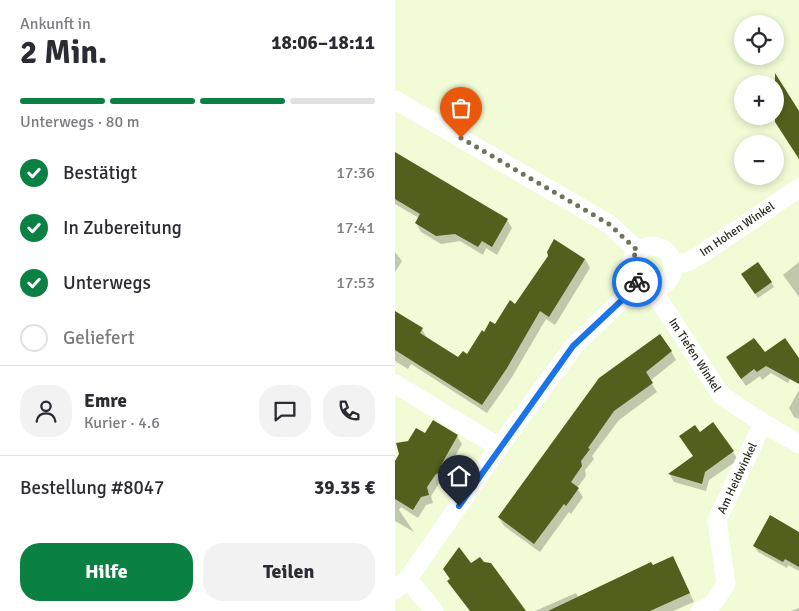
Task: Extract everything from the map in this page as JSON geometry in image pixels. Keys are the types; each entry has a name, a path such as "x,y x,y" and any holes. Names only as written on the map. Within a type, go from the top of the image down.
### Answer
{"street":[{"path":"395,100 609,224 638,251"},
{"name":"Im Hohen Winkel","path":"673,265 687,262 700,255 799,188"},
{"path":"434,611 401,585 573,346 645,286 663,286 671,277 673,265 669,254 660,247 649,246 634,255 631,274 645,286"},
{"name":"Im Tiefen Winkel","path":"645,286 722,396 799,444"},
{"path":"395,384 499,447"},
{"name":"Am Heidwinkel","path":"699,611 711,606 726,584 717,520 763,423"}],"building":[{"path":"784,87 799,111 799,159 777,125 784,125"},
{"path":"395,152 508,219 492,247 482,241 478,247 455,234 436,236 415,223 420,214 395,199"},
{"path":"554,239 585,259 549,317 540,311 507,368 482,405 395,350 395,311 423,328 420,333 458,357 463,351 467,354 490,321 495,324 510,300 515,304 548,256 547,252"},
{"path":"758,262 772,282 755,294 741,274"},
{"path":"660,334 672,351 646,372 653,383 614,411 588,448 590,449 581,461 582,466 571,482 579,488 566,506 564,504 534,544 498,517 599,378"},
{"path":"754,338 765,352 785,338 799,358 799,384 766,366 757,372 754,369 741,379 726,357"},
{"path":"433,420 458,435 441,465 443,472 436,474 427,487 429,495 421,497 413,510 395,499 395,461 399,454 396,443 408,441 416,428 425,433"},
{"path":"713,422 734,451 705,472 702,484 668,474 693,456 679,436 695,425 700,432"},
{"path":"770,515 799,532 799,567 785,559 783,562 753,546"},
{"path":"459,547 471,563 480,557 484,562 491,563 526,611 470,611 447,581 450,579 443,569"},
{"path":"673,556 690,593 650,611 548,611 651,562 653,565"}],"way so far":[{"path":"461,138 609,224 625,237 638,251 631,261 631,274 637,282"}],"route":[{"path":"459,506 499,447 573,346 639,284 637,282"}]}
